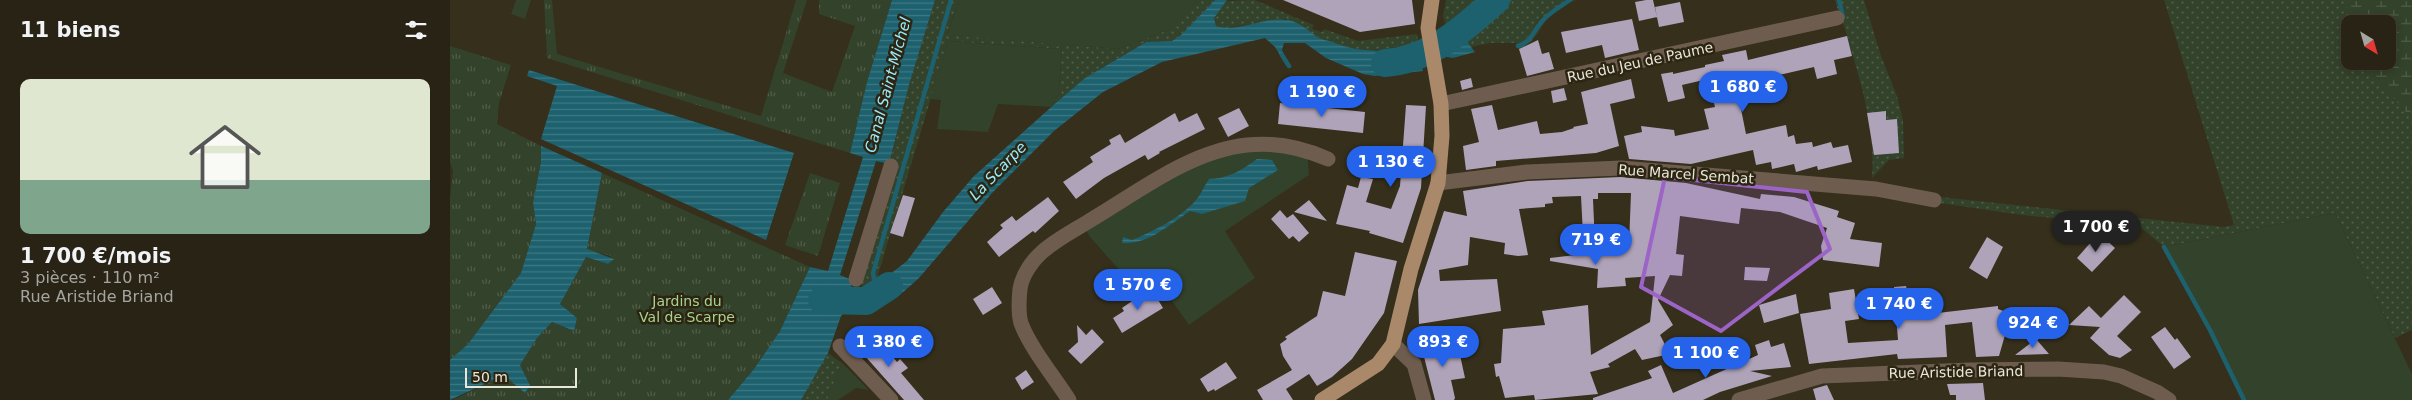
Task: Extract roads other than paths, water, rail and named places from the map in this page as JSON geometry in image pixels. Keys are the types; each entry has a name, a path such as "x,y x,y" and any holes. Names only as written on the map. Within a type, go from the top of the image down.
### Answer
{"main road":[{"path":"1322,400 1378,364 1393,344 1411,269 1438,183 1442,136 1441,104 1428,28 1432,0"}],"street":[{"name":"Rue du Jeu de Paume","path":"1441,104 1837,18"},
{"path":"1069,400 1021,322 1020,287 1026,271 1040,253 1155,181 1184,166 1220,152 1246,145 1265,144 1307,150 1328,159"},
{"path":"856,280 891,166"},
{"name":"Rue Marcel Sembat","path":"1438,183 1527,172 1621,168 1876,190 1934,200"},
{"path":"1393,344 1414,364 1424,400"},
{"path":"840,346 891,400"},
{"name":"Rue Aristide Briand","path":"1739,400 1822,376 1970,370 2058,369 2104,372 2121,376 2157,392 2169,400"}],"water":[{"name":"Canal Saint-Michel","path":"892,0 935,0 909,85 889,164 876,161 840,275 852,280 850,300 847,308 841,316 828,353 801,400 728,400 754,369 780,331 810,267 828,271 863,157 850,153 867,82"},
{"path":"1215,0 1227,0 1214,18 1216,26 1225,28 1279,19 1300,24 1321,39 1364,50 1396,49 1418,42 1423,71 1375,76 1363,74 1326,58 1305,43 1284,43 1282,50 1286,59 1283,60 1275,47 1265,38 1162,62 1103,92 1054,131 993,192 919,278 901,294 873,312 852,314 857,295 863,289 876,285 907,261 943,212 974,176 1058,101 1085,78 1146,42 1172,41 1181,35"},
{"path":"1478,0 1512,0 1465,39 1475,52 1453,58 1447,57 1443,31"},
{"path":"529,70 794,153 766,240 541,139 557,86 527,76"},
{"path":"541,146 602,173 587,249 614,259 608,264 586,257 560,304 577,318 574,331 552,322 537,338 520,365 530,385 525,393 504,375 450,400 450,360 468,344 521,273 536,224 533,202 541,162"},
{"path":"1257,159 1272,160 1278,170 1249,188 1245,201 1202,214 1190,211 1158,233 1141,241 1122,243 1123,237 1132,240 1175,218 1196,200 1209,179 1216,179 1234,173"}],"waterway":[{"path":"875,285 873,273 951,0"},
{"name":"La Scarpe","path":"1385,63 1401,61 1431,49 1458,32 1496,0"},
{"path":"1518,46 1530,38 1547,16 1570,0"},
{"path":"1839,0 1843,17"},
{"path":"1282,55 1289,66"},
{"path":"2164,247 2210,330 2244,400"},
{"name":"La Scarpe","path":"822,300 866,301 889,286"}],"park label":[{"name":"Jardins du Val de Scarpe","path":"687,310"}]}
